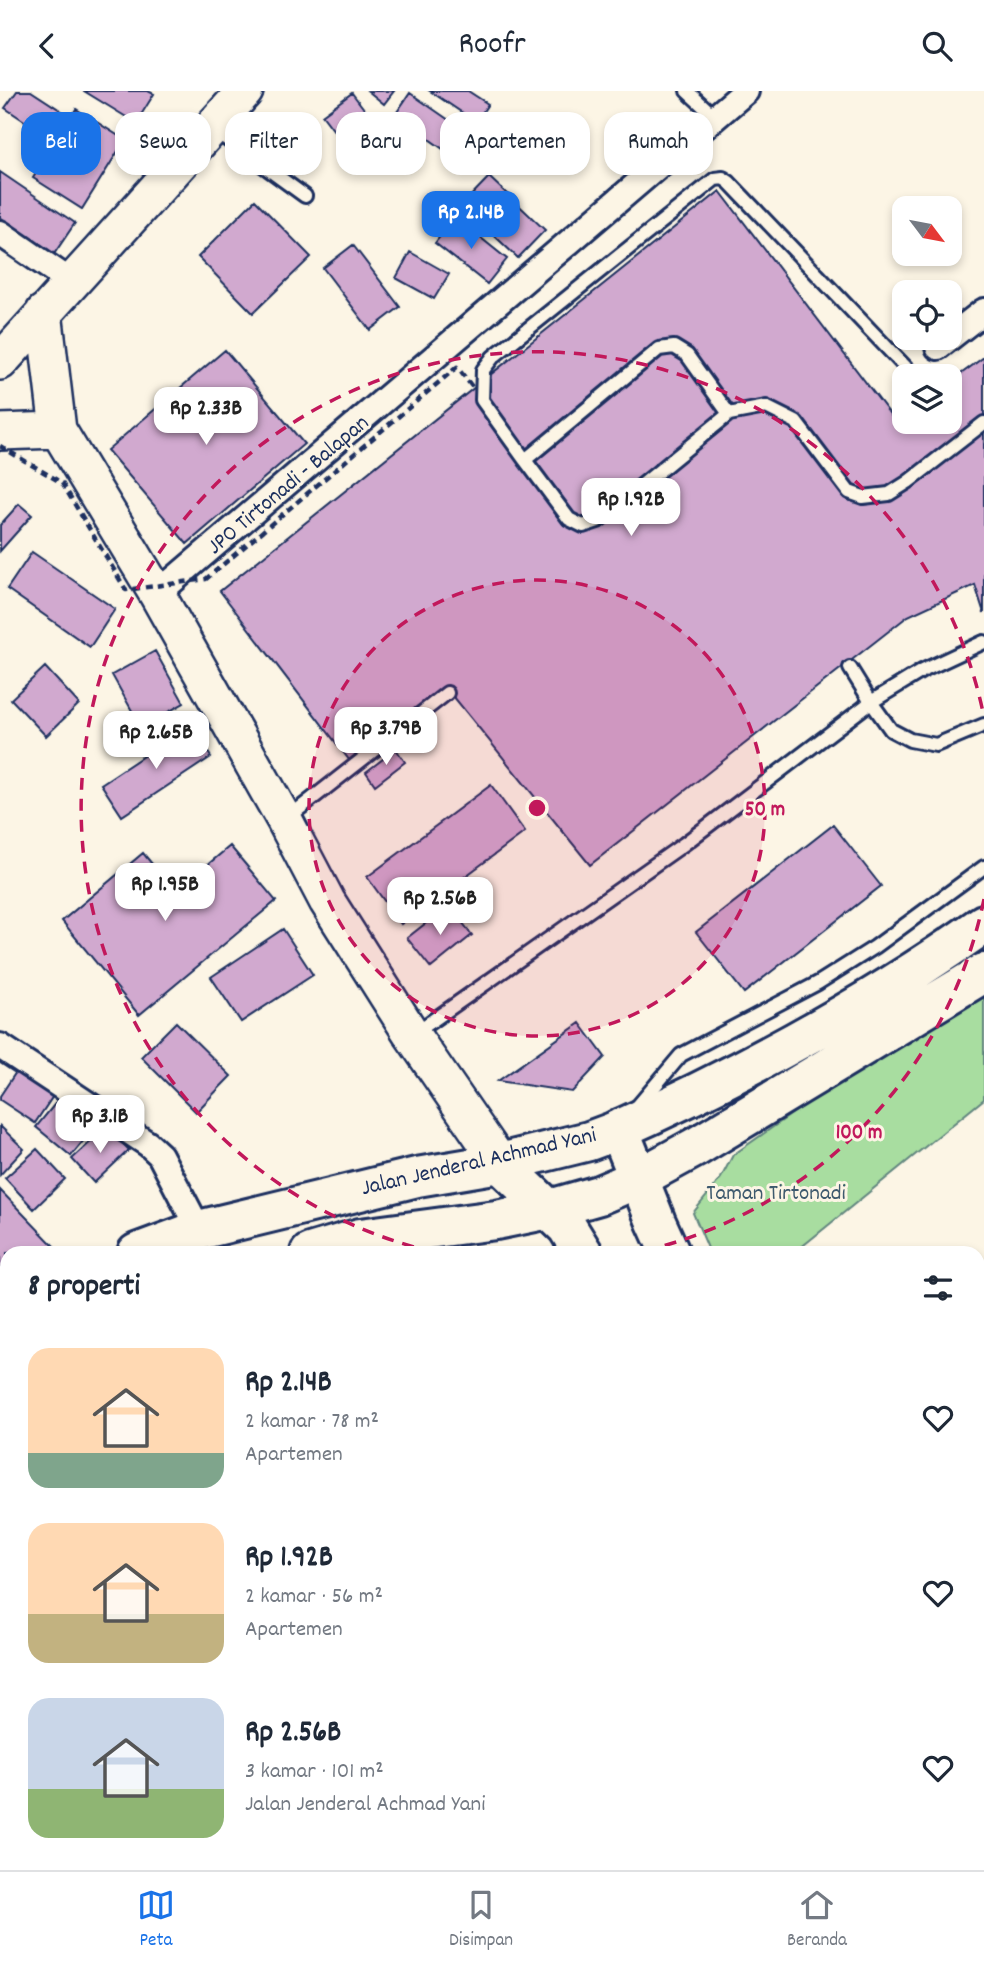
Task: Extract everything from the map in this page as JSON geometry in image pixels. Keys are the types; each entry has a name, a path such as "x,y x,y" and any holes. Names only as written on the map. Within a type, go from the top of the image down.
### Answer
{"main road":[{"name":"Jalan Jenderal Achmad Yani","path":"157,1246 199,1230 417,1177 500,1163 589,1141 620,1129 779,1052 871,999 984,924"},
{"name":"Jalan Jenderal Achmad Yani","path":"333,1246 360,1238 496,1220 599,1195 639,1178 696,1147 984,973"},
{"path":"620,1129 667,1246"},
{"path":"500,1163 550,1209 567,1227 579,1246"},
{"path":"417,1177 429,1229"}],"street":[{"path":"211,128 245,91"},
{"path":"157,594 746,91"},
{"path":"0,362 168,175"},
{"path":"0,233 71,282"},
{"path":"962,328 984,311"},
{"path":"44,312 58,430 157,594 327,901 412,1035 500,1163"},
{"path":"0,432 58,430"},
{"path":"0,1046 160,1154 199,1230"}],"lane":[{"path":"687,91 715,117"},
{"path":"211,128 305,195"},
{"path":"903,364 723,178 715,179 493,357 483,370 482,400 569,519 583,526 598,521 729,414 766,407 796,422 849,492 863,498 889,494 984,423"},
{"path":"525,460 659,349 674,347 687,355 729,414"},
{"path":"412,1035 684,844 871,702 922,671 984,642"},
{"path":"850,669 891,730 910,740 936,745 984,725"},
{"path":"285,821 447,693"},
{"path":"620,1129 681,1055 818,983 875,947 984,867"}],"path":[{"name":"JPO Tirtonadi - Balapan","path":"0,446 62,483 127,590 206,579 457,367 473,388"}],"green space":[{"name":"Taman Tirtonadi","path":"984,988 984,1099 803,1246 707,1246 693,1213 721,1178 733,1155 852,1072"}],"building":[{"path":"17,91 31,91 63,112 21,112 21,119 5,108"},
{"path":"84,91 148,91 154,94 143,112 118,112"},
{"path":"368,91 394,91 384,104"},
{"path":"430,91 468,91 488,104 483,112 461,112"},
{"path":"352,93 366,112 336,112 336,133 322,115"},
{"path":"410,93 440,114 440,147 426,137 426,112 397,112"},
{"path":"101,125 115,134 115,156 82,209 33,178 35,175 101,175"},
{"path":"0,172 75,223 54,254 0,217"},
{"path":"489,177 545,230 518,258 462,205"},
{"path":"720,191 892,417 892,434 962,434 962,373 984,357 984,613 975,585 908,616 590,865 445,686 350,761 220,591"},
{"path":"255,200 311,257 253,313 198,257"},
{"path":"455,217 507,259 487,284 435,243"},
{"path":"353,245 400,307 370,330 323,268"},
{"path":"410,252 449,274 434,299 396,278"},
{"path":"225,350 304,444 187,544 107,450"},
{"path":"19,504 32,515 0,551 0,525"},
{"path":"32,552 115,609 90,647 7,589"},
{"path":"155,651 184,703 141,727 112,675"},
{"path":"45,667 79,704 46,736 11,699"},
{"path":"190,725 211,757 122,816 101,784"},
{"path":"396,749 405,762 375,785 366,772"},
{"path":"491,785 525,832 401,924 367,877"},
{"path":"833,825 881,886 744,993 696,932"},
{"path":"230,846 276,901 139,1015 62,921 143,853 175,892"},
{"path":"449,905 472,935 431,968 407,938"},
{"path":"283,929 313,975 241,1022 211,977"},
{"path":"176,1022 231,1076 196,1112 141,1057"},
{"path":"580,1023 605,1057 572,1092 498,1081"},
{"path":"16,1072 53,1096 35,1123 0,1100"},
{"path":"63,1094 98,1123 71,1156 36,1127"},
{"path":"0,1126 24,1149 0,1175"},
{"path":"107,1127 129,1150 94,1183 72,1159"},
{"path":"37,1149 65,1179 34,1209 5,1178"},
{"path":"0,1190 54,1246 0,1246"}]}
